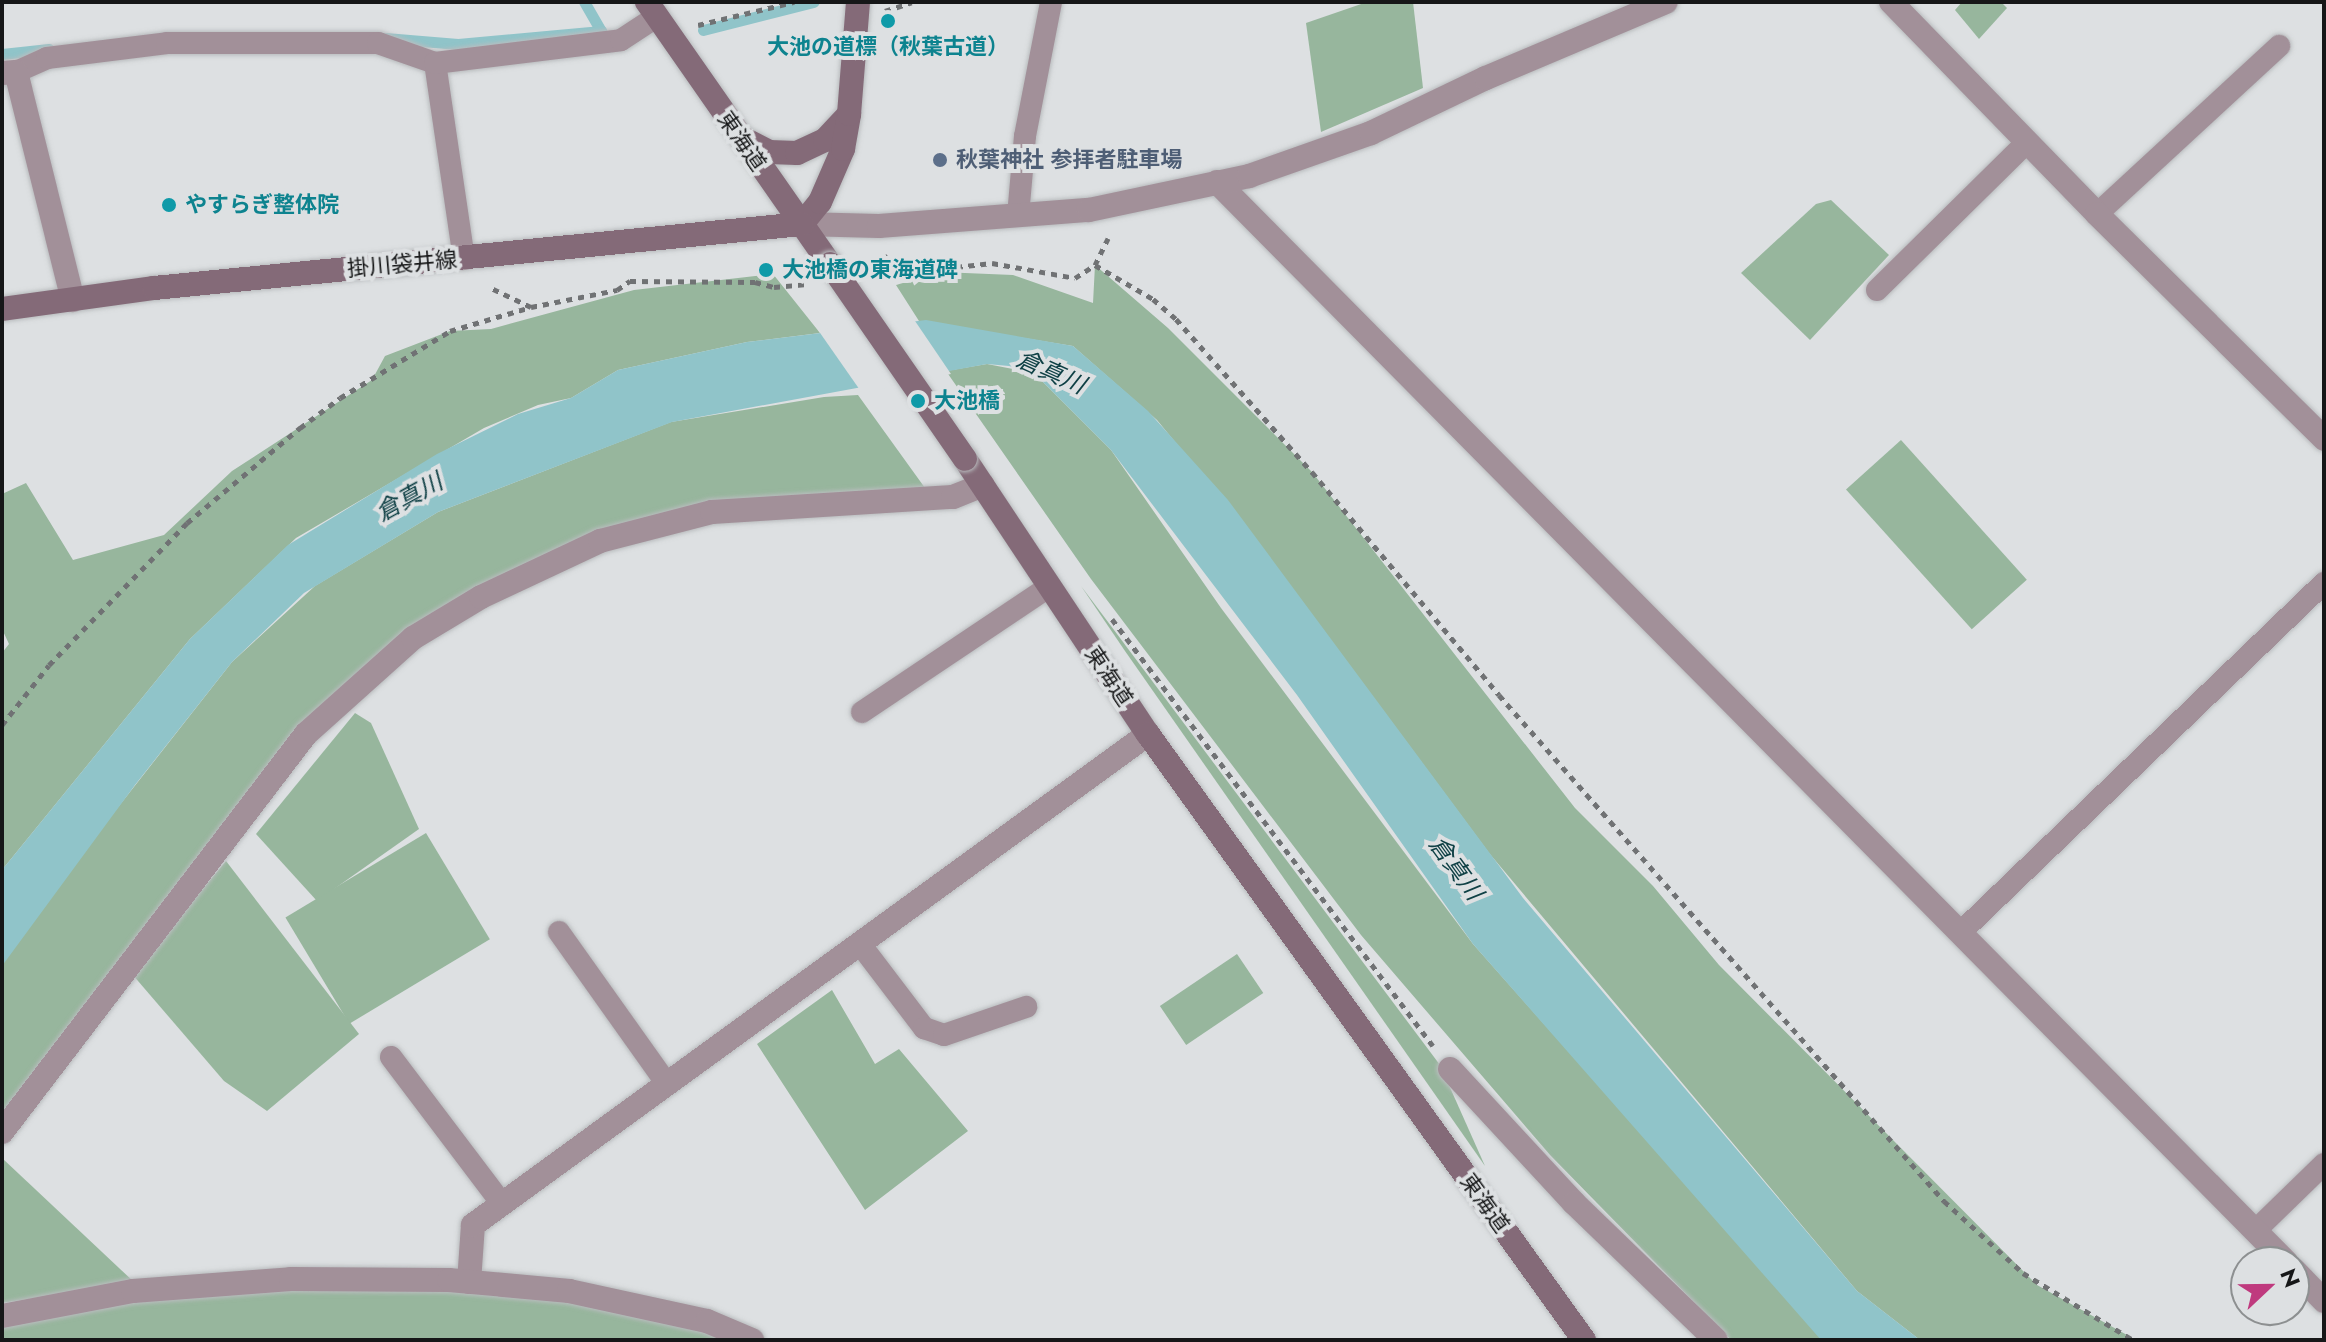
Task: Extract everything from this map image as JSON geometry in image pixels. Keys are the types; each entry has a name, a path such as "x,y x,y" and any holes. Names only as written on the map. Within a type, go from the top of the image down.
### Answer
{"main road":[{"path":"802,224 833,178 849,114 858,2"},
{"name":"東海道","path":"651,9 802,224 825,273 965,459 1148,734 1584,1340"},
{"path":"737,134 756,149 797,153 825,140 849,114"},
{"name":"掛川袋井線","path":"2,309 154,288 802,224"}],"street":[{"path":"802,224 879,226 1089,210 1249,176 1371,133 1486,78 1666,2"},
{"path":"1891,2 2097,214 2324,439"},
{"path":"9,72 73,300"},
{"path":"1217,182 2270,1246"},
{"path":"2,1132 306,734 413,638 481,597 600,541 712,512 953,497 983,485"},
{"path":"469,1282 473,1225 1148,734"},
{"path":"1450,1069 1574,1203 1716,1340"},
{"path":"2,1316 133,1291 291,1279 469,1282 569,1291 707,1321 752,1340"},
{"path":"2310,1287 2324,1301"}],"lane":[{"path":"1018,216 1025,136 1051,2"},
{"path":"9,72 47,58 167,43 378,43 435,63 621,40 651,9"},
{"path":"2097,214 2279,46"},
{"path":"435,63 464,259"},
{"path":"1877,290 2027,142"},
{"path":"1960,933 2324,583"},
{"path":"862,712 1049,587"},
{"path":"559,932 667,1084"},
{"path":"860,944 924,1028 944,1035 1026,1007"},
{"path":"391,1057 502,1204"},
{"path":"2255,1231 2324,1164"}],"path":[{"path":"691,26 794,2"},
{"path":"884,12 912,2"},
{"path":"868,277 992,263 1075,278 1095,265 1153,299 1176,319 1291,447 1499,695 1944,1201 2023,1273 2133,1340"},
{"path":"2,725 49,665 187,523 340,398 450,331 531,307 617,290 630,281 755,282 774,287 825,273"},
{"path":"477,281 531,307"},
{"path":"1103,607 1450,1069"}],"green space":[{"path":"1367,2 1413,2 1423,88 1321,132 1306,23"},
{"path":"1962,2 2001,2 2007,8 1979,39 1955,10"},
{"path":"1831,200 1889,255 1810,340 1741,273 1816,204"},
{"path":"1095,265 1168,328 1312,472 1575,808 1653,886 1719,965 2037,1285 2136,1340 1920,1340 1857,1291 1489,853 1263,549 1157,420 1073,346 919,321 896,285 941,272 1013,275 1093,303"},
{"path":"773,274 820,333 747,342 618,370 571,398 538,405 484,428 296,538 190,639 2,870 2,653 9,644 2,629 2,494 26,483 73,560 164,535 232,471 372,380 385,356 450,331 491,329 634,290"},
{"path":"987,364 1034,373 1111,450 1221,608 1473,944 1825,1340 1731,1340 1550,1155 1361,935 1091,579 946,371"},
{"path":"858,395 925,488 711,512 561,559 413,638 308,726 2,1136 2,955 232,662 315,586 438,512 671,422 824,397"},
{"path":"1901,440 2027,580 1972,629 1846,490"},
{"path":"1081,586 1440,1065 1485,1166 1125,651"},
{"path":"355,713 371,723 419,829 317,901 256,834"},
{"path":"426,833 490,939 349,1024 285,917"},
{"path":"226,861 359,1034 267,1111 224,1081 132,974"},
{"path":"1237,954 1263,993 1186,1045 1160,1006"},
{"path":"832,990 875,1064 899,1049 968,1131 865,1210 757,1044"},
{"path":"2,1158 135,1283 2,1303"},
{"path":"503,1285 752,1340 2,1340 2,1319 178,1288"}],"water":[{"name":"倉真川","path":"926,320 1073,346 1148,411 1228,500 1523,898 1857,1291 1920,1340 1821,1340 1473,944 1297,695 1111,450 1034,373 1009,366 987,364 672,422 438,512 304,593 232,662 135,785 2,966 2,870 190,639 288,545 437,454 518,414 571,398 618,370 747,342"}],"pier":[{"path":"913,318 951,374 862,393 818,330"}],"waterway":[{"path":"385,38 458,44 601,31 584,2"},
{"path":"703,30 814,2"},
{"path":"2,54 49,49"}],"place":[{"name":"大池の道標（秋葉古道）","path":"888,21"},
{"name":"秋葉神社 参拝者駐車場","path":"940,160"},
{"name":"やすらぎ整体院","path":"169,205"},
{"name":"大池橋の東海道碑","path":"766,270"},
{"name":"大池橋","path":"918,401"}]}
